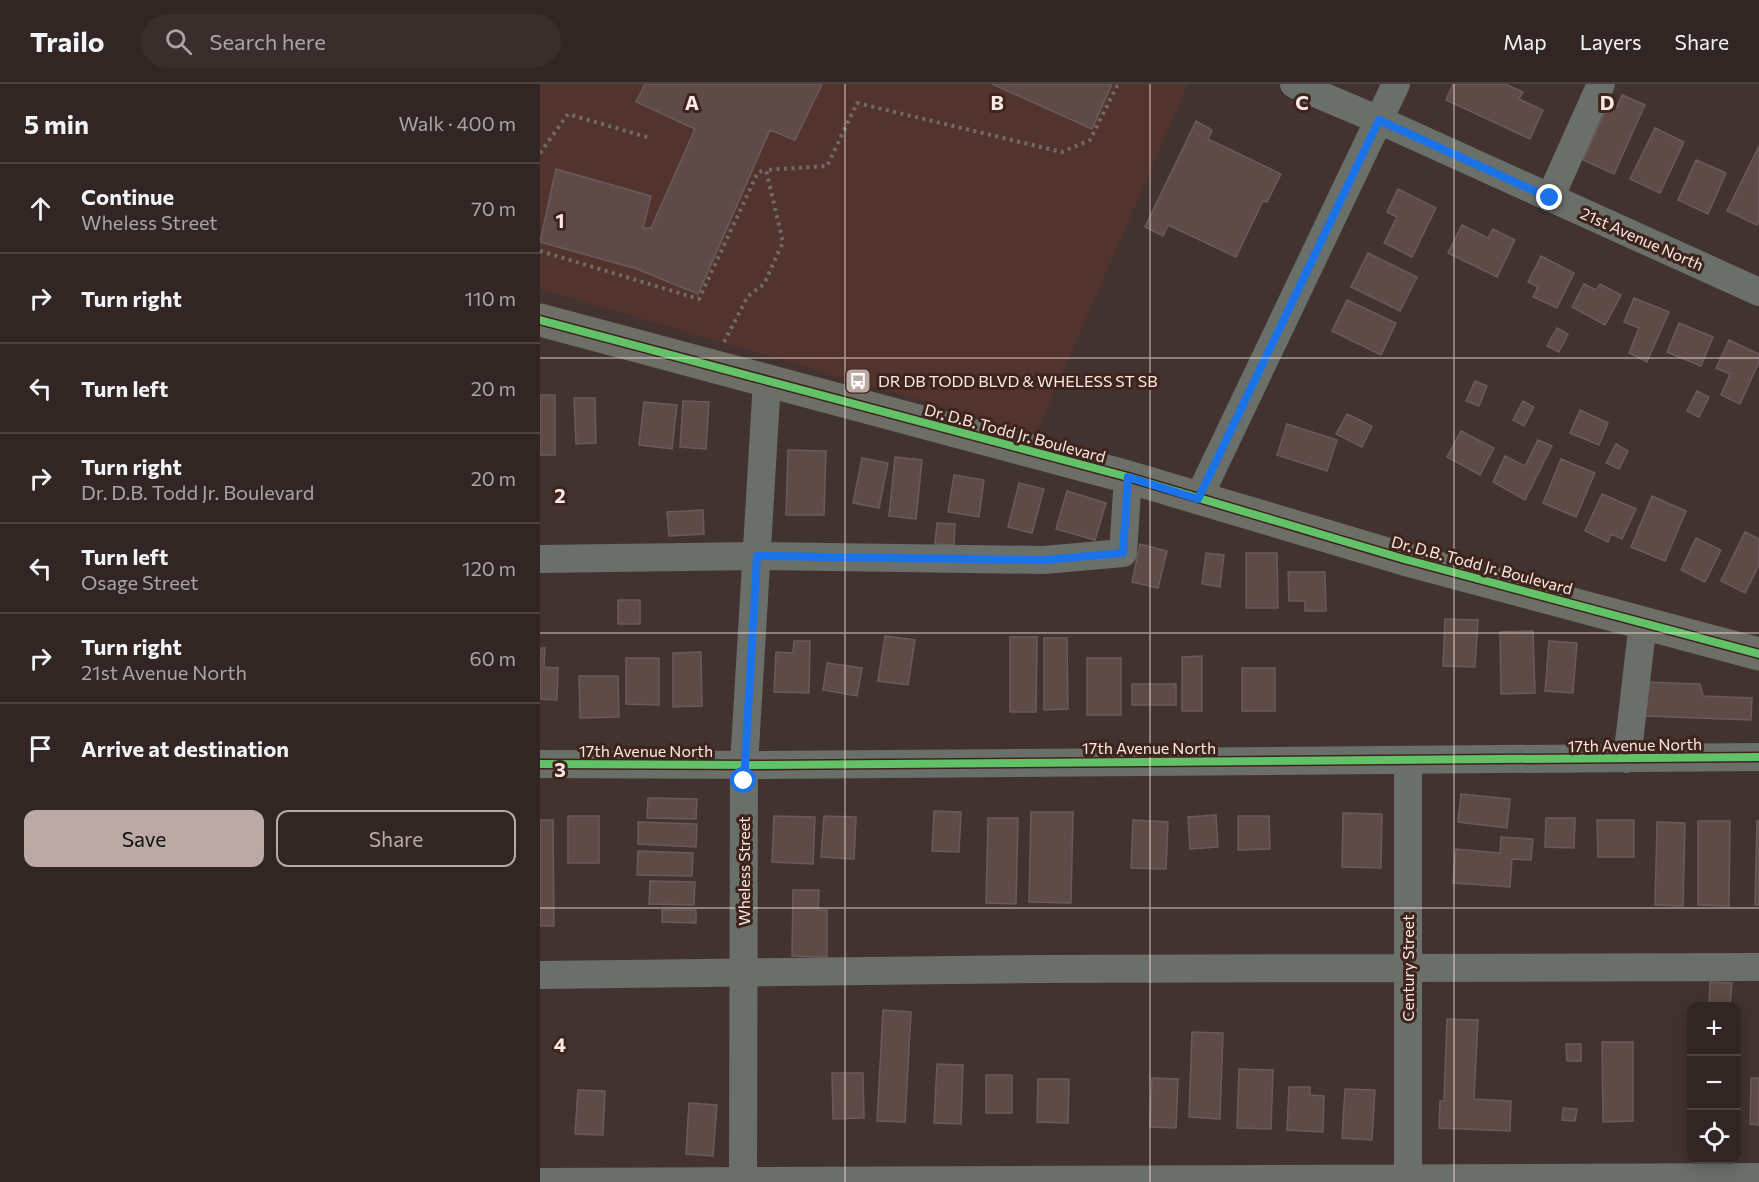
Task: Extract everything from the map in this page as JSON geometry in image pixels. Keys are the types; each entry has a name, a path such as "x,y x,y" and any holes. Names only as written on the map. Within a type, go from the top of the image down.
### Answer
{"main road":[{"name":"Dr. D.B. Todd Jr. Boulevard","path":"540,320 1128,477 1404,559 1759,654"}],"street":[{"name":"21st Avenue North","path":"1294,84 1379,120 1759,292"},
{"path":"1198,499 1396,84"},
{"path":"1550,198 1601,84"},
{"name":"Wheless Street","path":"743,1181 744,765 767,381"},
{"path":"540,559 757,556 1044,560 1123,553 1128,477"},
{"path":"1627,759 1643,622"},
{"name":"17th Avenue North","path":"540,764 744,765 1759,757"},
{"name":"Century Street","path":"1408,760 1408,1177"},
{"path":"540,975 743,971 1759,968"},
{"path":"540,1182 1759,1177"}],"path":[{"path":"540,251 699,299 758,172 827,166 857,103 1062,152 1090,140 1118,84"},
{"path":"540,153 568,114 650,138"},
{"path":"724,343 748,296 764,284 783,242 766,170"}],"shaded area":[{"path":"540,84 1188,84 1036,434 540,289"}],"building":[{"path":"645,84 822,84 795,140 770,130 698,294 637,269 540,242 556,169 651,196 643,228 651,228 695,129 636,102"},
{"path":"992,84 1112,84 1092,129"},
{"path":"1453,84 1505,84 1523,92 1519,99 1543,110 1530,139 1446,100"},
{"path":"1622,95 1645,105 1614,174 1583,160 1609,103 1617,107"},
{"path":"1196,121 1212,130 1208,139 1281,174 1267,202 1263,201 1236,257 1168,225 1163,236 1145,227"},
{"path":"1655,128 1684,142 1660,193 1630,179"},
{"path":"1759,146 1759,221 1757,225 1727,211"},
{"path":"1696,160 1726,173 1708,214 1678,200"},
{"path":"1398,189 1436,208 1412,257 1384,243 1397,217 1387,212"},
{"path":"1462,225 1488,238 1493,229 1515,240 1497,277 1448,253"},
{"path":"1368,253 1417,277 1400,311 1351,287"},
{"path":"1541,256 1574,273 1557,308 1533,297 1538,287 1528,282"},
{"path":"1584,284 1596,290 1600,284 1621,295 1605,325 1572,307"},
{"path":"1634,298 1669,312 1647,362 1629,353 1639,328 1624,322"},
{"path":"1347,300 1396,323 1381,355 1332,331"},
{"path":"1679,323 1713,337 1701,366 1667,352"},
{"path":"1557,328 1568,334 1559,352 1547,346"},
{"path":"1729,340 1759,354 1759,362 1740,404 1721,395 1730,374 1716,368"},
{"path":"1475,381 1487,386 1479,406 1466,401"},
{"path":"1697,391 1709,397 1699,417 1687,411"},
{"path":"540,395 555,395 555,455 540,455"},
{"path":"574,398 595,398 596,443 576,444"},
{"path":"683,401 709,402 706,449 680,447"},
{"path":"1523,401 1534,407 1524,426 1513,420"},
{"path":"644,402 677,405 672,449 639,445"},
{"path":"1580,410 1608,423 1599,445 1570,433"},
{"path":"1347,414 1372,426 1362,447 1336,434"},
{"path":"1287,424 1337,440 1327,471 1277,455"},
{"path":"1461,431 1494,448 1480,475 1447,457"},
{"path":"1538,440 1552,446 1525,500 1493,482 1505,456 1525,466"},
{"path":"1616,444 1628,451 1619,469 1606,463"},
{"path":"788,450 826,451 824,515 786,515"},
{"path":"895,457 922,460 916,519 889,516"},
{"path":"862,458 888,463 879,508 853,503"},
{"path":"1561,459 1595,473 1576,517 1543,503"},
{"path":"954,475 984,480 979,517 948,512"},
{"path":"1019,483 1044,489 1032,533 1008,527"},
{"path":"1067,491 1106,503 1095,540 1056,529"},
{"path":"1602,494 1636,509 1622,539 1611,534 1608,542 1585,531"},
{"path":"1652,496 1686,511 1665,561 1631,547"},
{"path":"703,510 704,534 669,536 667,512"},
{"path":"937,523 955,524 954,545 935,544"},
{"path":"1745,532 1759,539 1759,565 1745,593 1721,581"},
{"path":"1696,538 1721,550 1705,582 1681,570"},
{"path":"1140,544 1167,551 1158,588 1132,582"},
{"path":"1206,553 1224,555 1220,587 1202,584"},
{"path":"1246,553 1277,553 1278,608 1246,608"},
{"path":"1288,572 1325,572 1326,611 1305,611 1305,601 1289,601"},
{"path":"618,600 640,600 640,624 618,624"},
{"path":"1445,619 1478,620 1475,667 1443,666"},
{"path":"1533,631 1535,693 1501,694 1500,632"},
{"path":"885,636 915,640 908,685 878,681"},
{"path":"1010,637 1037,637 1036,712 1010,712"},
{"path":"1044,638 1067,638 1068,709 1044,710"},
{"path":"794,641 810,641 809,693 774,692 776,652 793,653"},
{"path":"1549,641 1577,643 1573,693 1545,691"},
{"path":"540,648 545,648 544,667 558,668 557,700 540,699"},
{"path":"701,652 702,706 673,707 673,653"},
{"path":"1202,656 1202,711 1182,711 1182,657"},
{"path":"626,658 659,658 659,705 626,704"},
{"path":"1087,658 1121,658 1121,715 1087,715"},
{"path":"827,663 862,668 857,696 823,690"},
{"path":"1242,668 1275,668 1275,711 1242,711"},
{"path":"579,676 618,676 619,717 580,718"},
{"path":"1646,682 1700,684 1703,696 1752,698 1751,720 1644,716"},
{"path":"1132,684 1176,684 1176,705 1132,705"},
{"path":"1461,794 1510,799 1507,828 1458,822"},
{"path":"648,798 697,799 696,819 647,818"},
{"path":"934,811 961,812 959,852 932,851"},
{"path":"1031,812 1073,812 1071,903 1029,902"},
{"path":"1343,813 1382,814 1381,868 1342,867"},
{"path":"1216,815 1218,847 1190,849 1188,817"},
{"path":"568,816 599,816 599,863 568,863"},
{"path":"774,816 815,817 813,864 772,862"},
{"path":"824,816 856,817 854,859 821,857"},
{"path":"1238,816 1269,816 1270,849 1238,850"},
{"path":"988,818 1018,818 1016,904 986,903"},
{"path":"1546,818 1575,818 1574,848 1545,847"},
{"path":"540,820 553,820 554,926 540,926"},
{"path":"1133,820 1168,822 1166,869 1131,868"},
{"path":"1597,820 1634,820 1634,857 1598,857"},
{"path":"1698,821 1730,821 1729,906 1698,905"},
{"path":"1757,821 1759,821 1759,905 1755,905"},
{"path":"638,822 697,824 696,847 638,844"},
{"path":"1657,822 1685,823 1683,906 1655,905"},
{"path":"1501,837 1533,839 1531,860 1512,859 1510,887 1453,883 1456,849 1500,853"},
{"path":"638,851 693,853 692,876 637,875"},
{"path":"650,881 695,882 694,905 649,904"},
{"path":"793,890 819,890 818,910 827,910 827,957 792,956"},
{"path":"662,910 696,910 696,923 662,922"},
{"path":"1710,982 1732,983 1730,1002 1709,1002"},
{"path":"883,1010 911,1012 905,1122 877,1121"},
{"path":"1447,1019 1478,1020 1474,1099 1511,1101 1510,1131 1439,1128 1440,1101 1444,1101"},
{"path":"1192,1032 1223,1033 1220,1119 1189,1117"},
{"path":"1602,1042 1633,1042 1633,1121 1603,1122"},
{"path":"1566,1044 1581,1044 1581,1061 1567,1061"},
{"path":"937,1064 963,1065 961,1124 934,1123"},
{"path":"1239,1069 1273,1070 1271,1129 1237,1128"},
{"path":"832,1073 863,1073 864,1118 833,1119"},
{"path":"986,1075 1012,1075 1012,1113 986,1113"},
{"path":"1152,1078 1178,1079 1176,1128 1150,1127"},
{"path":"1751,1078 1759,1078 1759,1125 1750,1124"},
{"path":"1038,1079 1069,1079 1068,1123 1037,1122"},
{"path":"1289,1087 1310,1087 1310,1095 1324,1096 1323,1132 1287,1130"},
{"path":"1345,1089 1375,1090 1372,1140 1342,1138"},
{"path":"578,1090 605,1091 603,1135 575,1134"},
{"path":"689,1103 717,1105 713,1156 686,1154"},
{"path":"1563,1108 1577,1109 1575,1121 1562,1120"}],"cycle path":[{"path":"540,320 1128,477 1404,559 1759,654"},
{"path":"540,764 760,765 1759,757"}],"place":[{"name":"DR DB TODD BLVD & WHELESS ST SB","path":"858,381"}],"route":[{"path":"744,781 757,556 1044,560 1123,553 1128,477 1198,499 1379,120 1550,198"}]}
